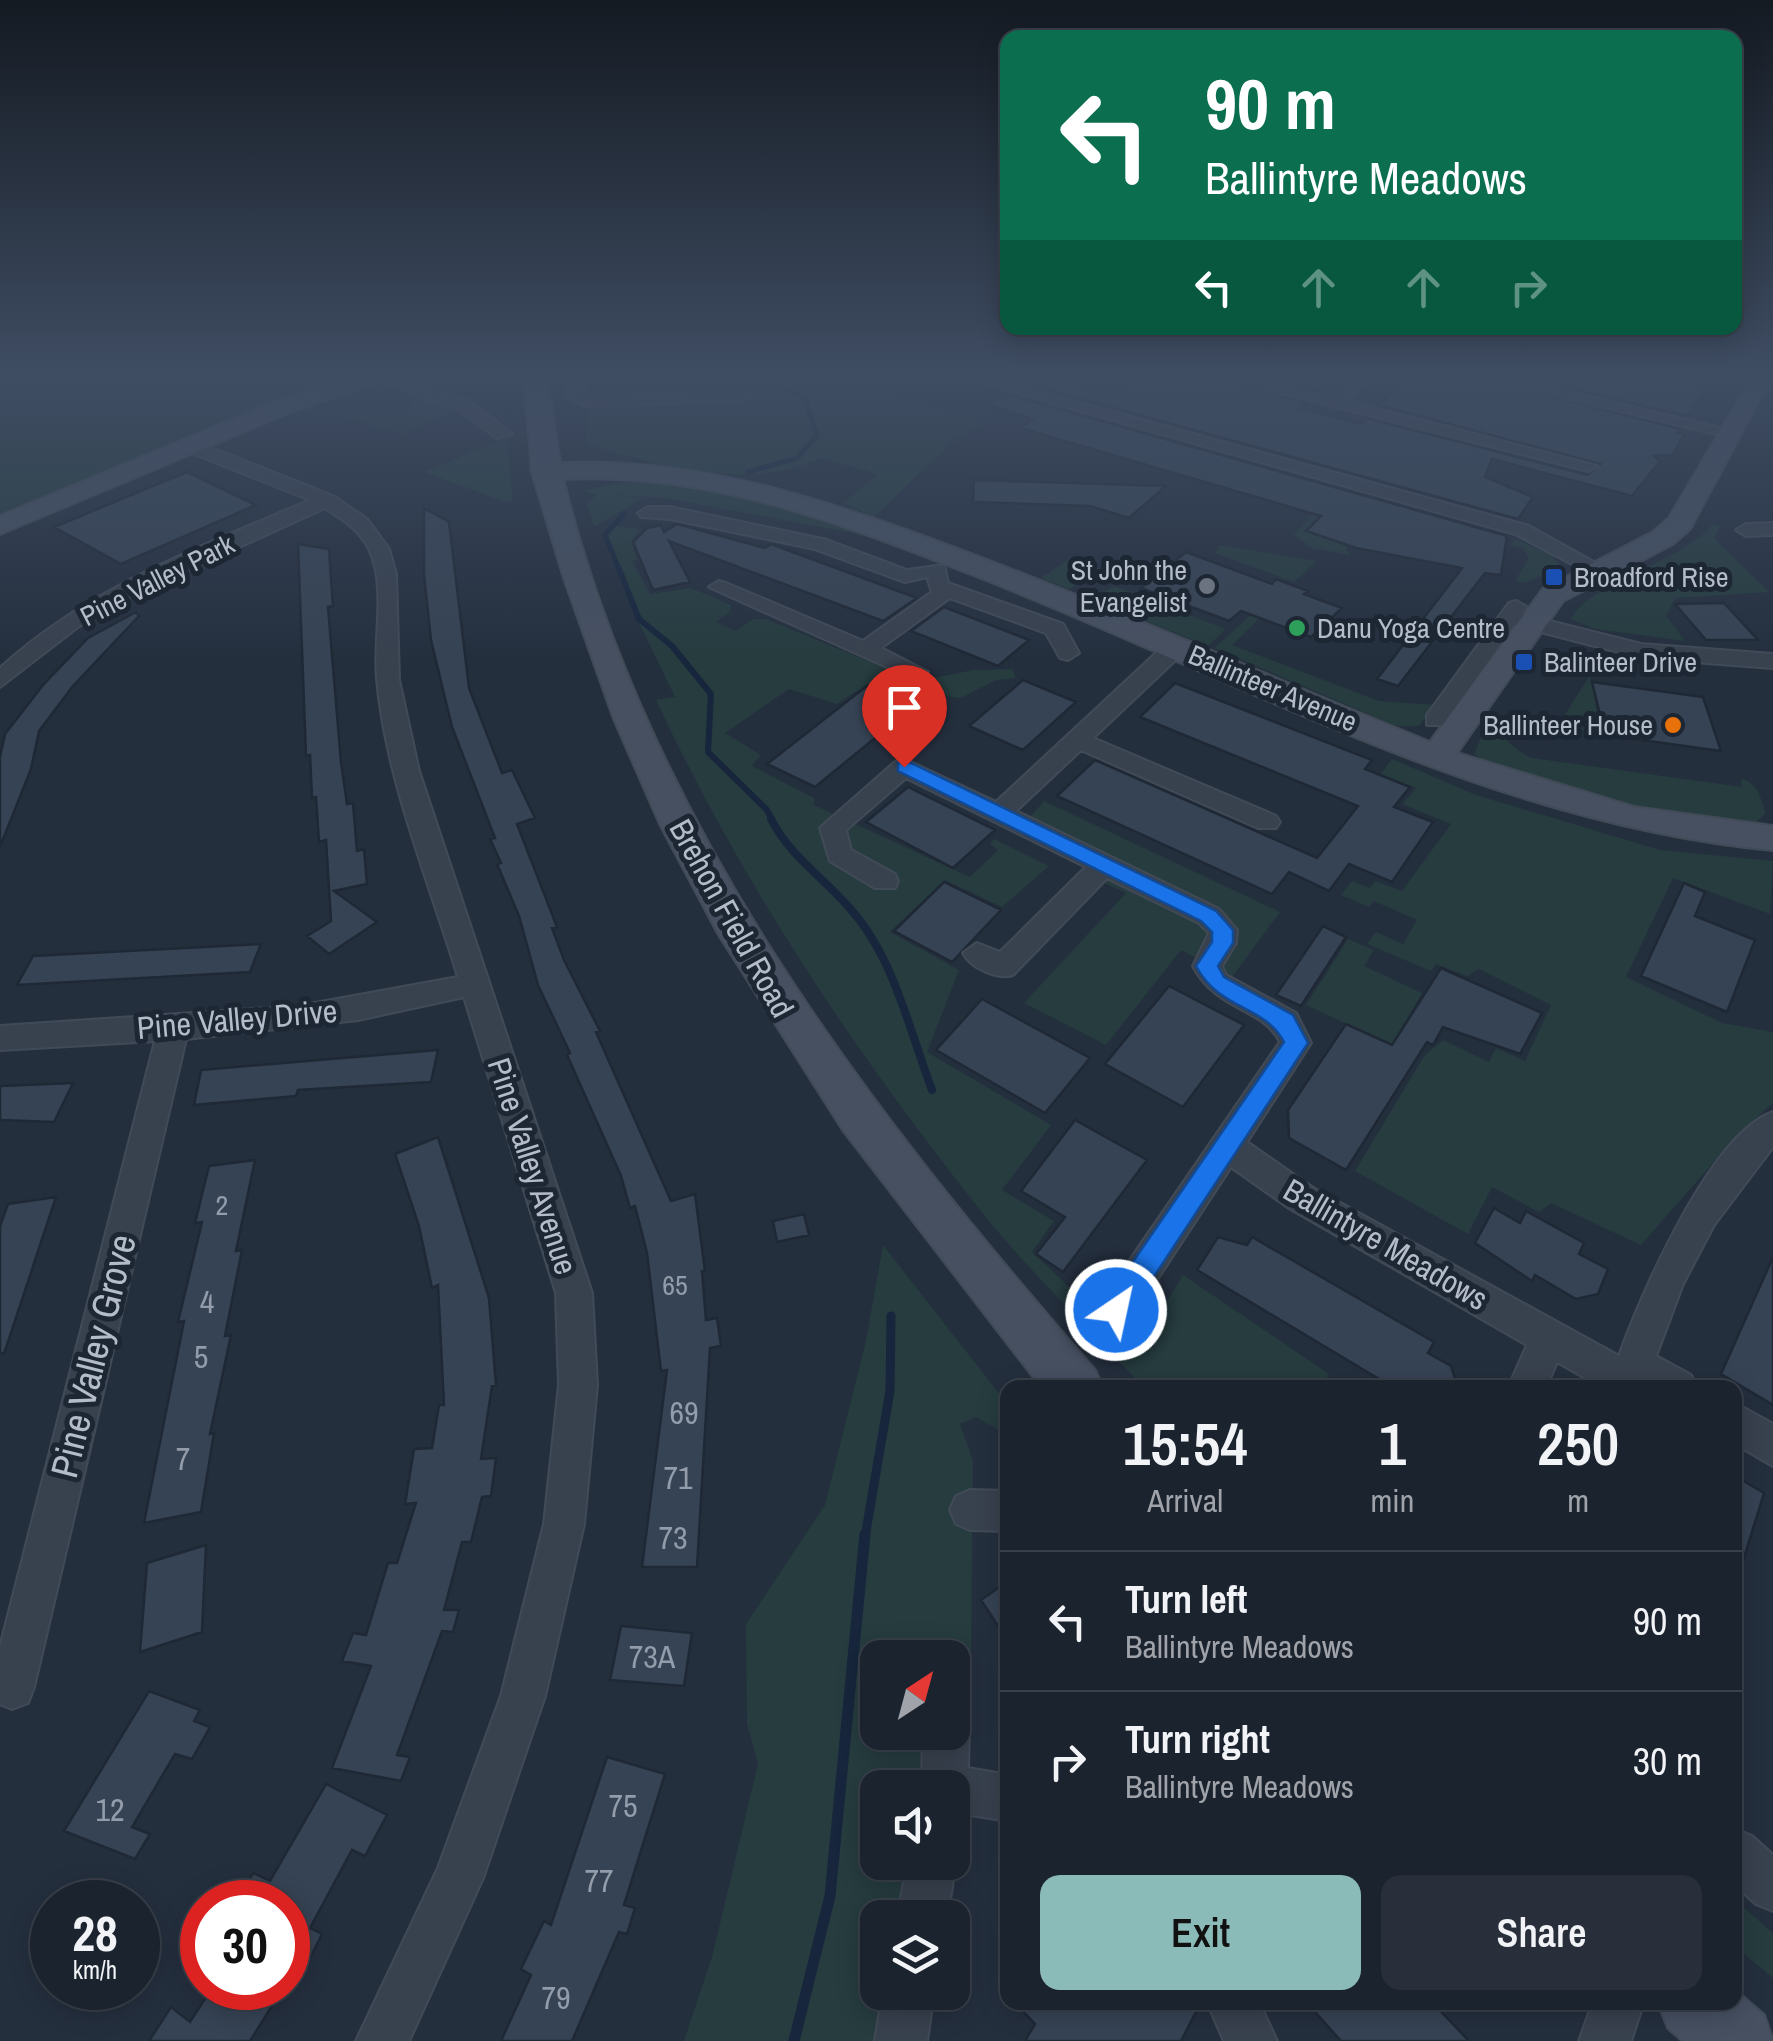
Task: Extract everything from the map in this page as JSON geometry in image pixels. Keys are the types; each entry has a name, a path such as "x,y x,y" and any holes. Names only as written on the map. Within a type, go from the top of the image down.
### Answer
{"street":[{"path":"0,526 139,469"},
{"name":"Pine Valley Avenue","path":"249,469 326,500 360,523 385,565 384,638 392,698 422,826 568,1262 579,1332 574,1442 564,1524 544,1613 496,1780 459,1878 382,2041"},
{"path":"1302,469 1522,530 1598,570"},
{"path":"1436,758 1450,712 1518,616 1562,587 1674,530 1710,469"},
{"name":"Ballinteer Avenue","path":"545,472 606,470 647,474 812,508 945,563 1178,646 1436,758 1530,794 1599,814 1700,832 1773,838"},
{"name":"Brehon Field Road","path":"545,472 614,683 694,860 785,1015 905,1182 1069,1380"},
{"path":"554,502 593,482 647,474"},
{"name":"Pine Valley Park","path":"0,680 36,646 114,599 326,500"},
{"path":"648,513 670,513 820,544 904,576 945,563"},
{"path":"1746,530 1773,529"},
{"path":"945,563 938,587 1056,629 1068,653"},
{"path":"719,586 917,672"},
{"path":"864,650 950,589"},
{"path":"1518,616 1642,650 1773,661"},
{"path":"998,814 1178,646"},
{"path":"1076,739 1267,822"},
{"path":"885,880 839,855 832,828 904,767 1209,916 1223,930 1222,943 1207,966 1216,982 1285,1022 1296,1043 1106,1326"},
{"path":"978,952 1004,967 1104,865"},
{"name":"Pine Valley Drive","path":"0,1038 174,1026 404,1002 472,984"},
{"name":"Pine Valley Grove","path":"12,1687 174,1026"},
{"path":"1630,1378 1670,1265 1726,1180 1770,1132"},
{"name":"Ballintyre Meadows","path":"1227,1146 1302,1198 1548,1338 1630,1378"},
{"path":"1530,1380 1548,1338"},
{"path":"1742,1426 1773,1446"},
{"path":"970,1792 1000,1797"},
{"path":"1742,1859 1773,1887"},
{"path":"901,2041 906,2010"},
{"path":"1236,2010 1251,2041"},
{"path":"1604,2041 1616,2010"},
{"path":"1703,2010 1738,2041"}],"green space":[{"path":"0,469 129,469 0,522"},
{"path":"510,469 513,501 505,502 424,472"},
{"path":"686,469 786,469 734,474"},
{"path":"861,469 924,469 874,517 843,503 878,474"},
{"path":"625,482 689,488 751,500 873,537 666,498 591,494 584,490"},
{"path":"1336,487 1387,501 1381,507 1339,496 1308,529 1349,545 1346,550 1351,555 1312,548 1294,535"},
{"path":"598,494 643,498 594,527 587,504"},
{"path":"1713,524 1720,526 1714,538 1769,592 1676,598 1666,615 1685,641 1595,629 1571,619 1597,593 1681,550"},
{"path":"615,526 641,529 631,542 637,560 632,561 650,594 691,588 731,605 730,612 716,622 736,631 753,619 766,619 917,681 974,670 1012,669 1016,678 996,680 961,698 888,680 874,683 837,704 789,689 725,733 761,755 752,766 814,798 814,805 970,877 998,850 990,844 994,839 1049,866 1002,907 945,880 890,932 959,970 927,1052 1051,1125 1002,1190 1054,1221 1032,1252 1098,1314 1143,1340 1183,1275 1329,1374 1325,1380 1136,1380 989,1221 850,1035 727,838 656,700 675,697 626,596 604,538"},
{"path":"1515,539 1552,555 1561,567 1524,583 1515,581 1529,558 1523,548 1511,545"},
{"path":"1220,545 1317,561 1294,582 1215,553"},
{"path":"1069,559 1104,570 1069,589 1041,578"},
{"path":"1112,587 1226,629 1208,646 1091,599"},
{"path":"1251,615 1260,618 1232,645 1379,701 1436,705 1419,726 1396,726 1214,648"},
{"path":"1590,675 1601,732 1540,727 1543,720 1559,724"},
{"path":"1486,725 1532,758 1742,787 1741,779 1758,791 1766,813 1755,823 1610,803 1539,785 1474,754"},
{"path":"1392,759 1476,795 1660,850 1773,861 1770,914 1673,878 1626,977 1722,1023 1773,1032 1773,1103 1742,1130 1641,1245 1551,1203 1539,1212 1492,1187 1468,1234 1355,1171 1424,1056 1443,1040 1489,1062 1496,1048 1525,1061 1551,1005 1479,969 1467,976 1436,964 1431,971 1367,944 1376,932 1403,944 1417,920 1374,901 1369,907 1341,895 1352,881 1370,888 1375,881 1402,891 1451,824 1402,804 1416,788 1381,774"},
{"path":"1044,801 1280,912 1232,977 1181,950 1106,1045 1024,1003 1126,893 1098,880 1111,864 1026,822"},
{"path":"1348,939 1374,950 1364,966 1422,993 1392,1045 1306,1005"},
{"path":"883,1245 1000,1395 1000,1431 976,1417 960,1424 973,1461 971,1667 970,1640 860,1640 860,1750 926,1750 925,1770 860,1770 860,1880 910,1880 908,1900 860,1900 860,2010 889,2010 883,2041 684,2041 712,1957 758,1764 747,1724 746,1624 825,1505 866,1341"},
{"path":"1742,1906 1773,1933 1773,1978 1742,1952"}],"building":[{"path":"1161,469 1271,469 1507,536 1501,575 1485,573 1398,686 1377,679 1462,568 1356,548 1306,531 1321,516"},
{"path":"1337,469 1488,469 1485,477 1533,497 1518,519"},
{"path":"1531,469 1565,469 1587,475 1594,469 1653,469 1632,496"},
{"path":"187,472 256,505 121,564 54,527"},
{"path":"974,480 1166,486 1129,518 1090,506 973,502"},
{"path":"424,508 449,522 469,688 502,773 512,770 535,818 517,824 557,927 552,928 564,960 600,1031 596,1032 671,1201 695,1194 705,1271 706,1320 717,1318 721,1346 710,1348 697,1567 642,1567 667,1370 661,1371 647,1253 635,1206 630,1208 621,1176 538,985 519,916 497,864 501,863 490,839 495,838 452,727 431,640 424,575"},
{"path":"677,524 765,548 771,544 917,598 883,621 669,541 690,582 653,590 633,542 647,528 661,525 664,532"},
{"path":"298,544 329,549 333,606 328,607 341,762 347,804 353,803 357,851 364,849 367,884 334,891 377,922 329,954 307,936 331,921 326,840 319,842 310,755 306,756"},
{"name":"St John the Evangelist","path":"1186,552 1272,584 1276,579 1342,608 1311,637 1241,611 1229,621 1141,588"},
{"path":"1724,603 1758,640 1706,640 1675,604"},
{"path":"944,607 1029,640 998,666 911,631"},
{"path":"136,612 139,616 73,686 39,731 31,769 0,847 0,757 5,734 43,685 88,638"},
{"path":"1023,680 1076,702 1023,750 969,726"},
{"path":"1592,682 1703,697 1721,751 1605,735"},
{"path":"902,683 929,694 815,787 767,764 868,685 888,694"},
{"path":"1175,683 1372,760 1365,769 1410,787 1394,807 1433,822 1392,882 1349,864 1329,891 1289,872 1272,894 1057,796 1095,760 1317,858 1358,806 1140,717"},
{"path":"908,787 995,830 953,868 866,822"},
{"path":"944,882 1001,910 952,962 894,931"},
{"path":"1684,883 1705,892 1695,916 1755,940 1727,1012 1641,976"},
{"path":"1323,926 1346,937 1301,1006 1276,995"},
{"path":"261,944 250,972 17,985 33,956"},
{"path":"1441,968 1542,1013 1520,1054 1443,1027 1433,1045 1427,1042 1346,1170 1289,1138 1288,1110 1346,1024 1392,1045"},
{"path":"1169,986 1244,1025 1183,1107 1105,1064"},
{"path":"982,999 1090,1058 1045,1113 936,1050"},
{"path":"438,1050 431,1082 298,1090 296,1096 194,1105 201,1070"},
{"path":"73,1083 54,1122 0,1120 0,1086"},
{"path":"1075,1120 1147,1160 1063,1272 1036,1254 1065,1217 1021,1191"},
{"path":"438,1137 489,1298 496,1385 492,1386 481,1459 496,1458 491,1496 482,1497 471,1542 462,1542 444,1610 459,1610 453,1632 442,1631 397,1755 410,1757 401,1781 332,1768 371,1666 342,1661 353,1633 366,1635 388,1563 397,1563 416,1503 405,1504 414,1449 432,1448 439,1405 444,1405 438,1285 432,1288 419,1226 395,1154"},
{"path":"255,1160 236,1251 242,1250 225,1336 231,1335 210,1434 214,1433 201,1512 144,1523 184,1321 178,1322 202,1222 195,1223 209,1166"},
{"path":"56,1197 4,1354 0,1353 0,1226 8,1204"},
{"path":"1494,1208 1520,1223 1526,1211 1584,1243 1579,1254 1608,1269 1598,1294 1576,1299 1535,1275 1532,1281 1475,1243"},
{"path":"804,1214 809,1235 777,1242 773,1221"},
{"path":"1218,1237 1247,1245 1252,1237 1434,1342 1428,1353 1451,1366 1455,1380 1381,1380 1197,1270"},
{"path":"1773,1257 1773,1405 1742,1387 1742,1380 1731,1380 1721,1374"},
{"path":"1742,1480 1764,1493 1742,1561"},
{"path":"206,1545 202,1632 140,1652 147,1563"},
{"path":"1000,1587 1000,1629 981,1600"},
{"path":"621,1626 692,1633 684,1686 610,1680"},
{"path":"149,1691 200,1710 194,1721 210,1727 192,1759 175,1754 132,1827 150,1834 135,1859 64,1831"},
{"path":"607,1757 665,1774 624,1905 635,1908 627,1934 619,1932 572,2041 501,2041 531,1975 521,1969 544,1921 551,1925"},
{"path":"326,1784 387,1815 365,1856 352,1850 310,1928 310,1880 271,1880"},
{"path":"253,1873 268,1880 249,1880"},
{"path":"310,1928 322,1934 310,1958"},
{"path":"171,2007 190,2022 198,2010 269,2010 250,2041 149,2041"},
{"path":"1022,2010 1196,2012 1181,2041 1025,2041 1035,2024"},
{"path":"1313,2010 1440,2010 1469,2041 1341,2041"}],"waterway":[{"path":"748,472 758,469"},
{"path":"620,572 605,535 624,514"},
{"path":"619,569 639,619 672,646 711,694 708,752 767,810 773,821"},
{"path":"771,819 788,845 843,900 880,951 932,1090"},
{"path":"865,1537 890,1391 891,1316"},
{"path":"794,2041 830,1896 865,1534"}],"place":[{"name":"Broadford Rise","path":"1554,577"},
{"name":"St John the Evangelist","path":"1207,586"},
{"name":"Danu Yoga Centre","path":"1297,628"},
{"name":"Balinteer Drive","path":"1524,662"},
{"name":"Ballinteer House","path":"1673,725"}],"route":[{"path":"904,767 1209,916 1223,930 1222,943 1207,966 1216,982 1285,1022 1296,1043 1283,1069 1116,1310"}]}
